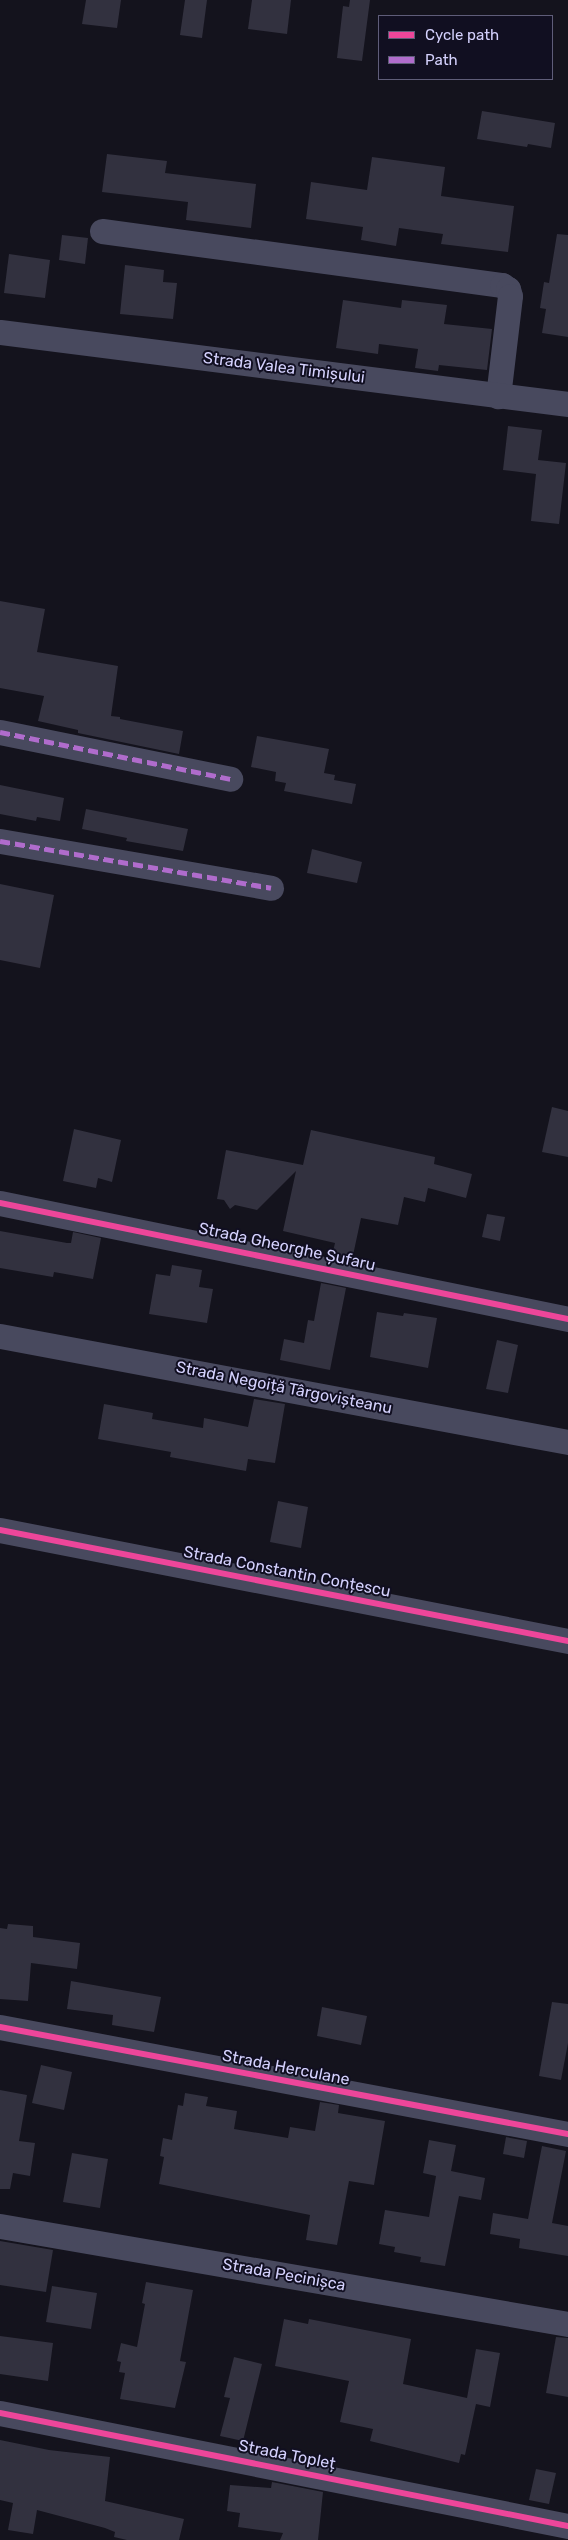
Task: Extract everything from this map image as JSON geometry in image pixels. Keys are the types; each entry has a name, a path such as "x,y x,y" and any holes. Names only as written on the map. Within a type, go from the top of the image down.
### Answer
{"street":[{"path":"102,231 502,285 508,289 510,296 498,396"},
{"name":"Strada Valea Timișului","path":"0,332 568,404"},
{"path":"0,732 230,779"},
{"path":"0,841 271,888"},
{"name":"Strada Gheorghe Șufaru","path":"0,1203 568,1319"},
{"name":"Strada Negoiță Târgovișteanu","path":"0,1336 568,1442"},
{"name":"Strada Constantin Conțescu","path":"0,1530 568,1640"},
{"name":"Strada Herculane","path":"0,2027 568,2134"},
{"name":"Strada Pecinișca","path":"0,2226 568,2324"},
{"name":"Strada Topleț","path":"0,2413 568,2526"}],"building":[{"path":"86,0 121,0 117,28 82,24"},
{"path":"185,0 207,0 202,38 180,35"},
{"path":"252,0 291,0 287,34 248,29"},
{"path":"350,0 370,0 362,61 337,58 343,6 349,7"},
{"path":"482,111 555,123 551,148 528,144 527,147 477,139"},
{"path":"107,154 167,161 165,173 256,184 251,228 186,220 188,202 102,192"},
{"path":"372,157 445,167 441,196 514,206 508,252 441,244 443,234 399,228 396,246 361,240 363,227 306,219 311,182 367,190"},
{"path":"557,234 568,235 568,337 542,333 546,309 540,308 544,282 549,283"},
{"path":"62,235 88,238 85,264 59,260"},
{"path":"9,254 50,260 45,298 4,293"},
{"path":"125,265 164,270 163,282 177,283 173,319 120,314"},
{"path":"343,300 401,308 402,300 447,305 444,324 492,329 487,370 439,365 438,371 415,368 418,349 379,344 378,354 336,348"},
{"path":"508,426 542,430 538,460 566,463 559,524 531,521 536,474 503,470"},
{"path":"0,601 45,609 37,652 118,666 111,716 183,731 179,754 78,733 78,730 38,721 44,696 0,688"},
{"path":"257,736 329,749 324,773 335,775 334,780 356,784 352,804 284,791 286,783 275,781 276,772 251,767"},
{"path":"0,785 64,798 60,821 37,817 36,821 0,814"},
{"path":"86,809 188,829 183,851 126,841 127,838 82,829"},
{"path":"312,849 362,862 357,883 307,873"},
{"path":"0,884 54,895 40,968 0,960"},
{"path":"552,1107 568,1111 568,1157 542,1152"},
{"path":"74,1129 121,1140 112,1182 98,1178 96,1188 63,1181"},
{"path":"311,1130 435,1157 434,1164 472,1174 466,1198 428,1188 425,1202 404,1197 398,1225 361,1218 352,1260 332,1256 335,1243 283,1231 296,1171 257,1210 235,1205 230,1209 224,1200 217,1199 226,1150 303,1165"},
{"path":"487,1214 505,1217 500,1241 482,1237"},
{"path":"0,1231 67,1243 71,1243 73,1232 101,1238 93,1279 54,1272 53,1277 0,1268"},
{"path":"172,1265 202,1270 199,1287 213,1289 207,1323 149,1314 156,1274 170,1276"},
{"path":"321,1283 346,1288 330,1370 280,1360 284,1339 304,1343 308,1320 314,1321"},
{"path":"377,1312 403,1316 404,1313 437,1318 428,1368 370,1357"},
{"path":"497,1340 518,1345 508,1393 486,1389"},
{"path":"254,1399 285,1404 275,1463 248,1459 246,1471 170,1457 171,1452 98,1439 104,1404 153,1413 152,1419 203,1428 204,1418 248,1427"},
{"path":"278,1501 308,1507 301,1548 270,1542"},
{"path":"8,1924 33,1926 33,1937 80,1943 77,1969 31,1963 28,2001 0,1999 0,1928 7,1929"},
{"path":"71,1981 161,1997 154,2032 112,2025 113,2015 67,2009"},
{"path":"552,2002 568,2004 568,2043 561,2080 539,2076"},
{"path":"322,2007 367,2016 361,2045 317,2036"},
{"path":"41,2065 72,2072 64,2110 32,2103"},
{"path":"0,2090 27,2095 19,2141 35,2143 30,2176 13,2173 10,2189 0,2189"},
{"path":"185,2093 208,2097 206,2106 237,2111 234,2129 288,2138 290,2127 315,2131 320,2102 339,2105 338,2113 385,2121 374,2185 349,2181 337,2245 306,2240 310,2215 159,2184 164,2157 160,2156 163,2138 172,2140 178,2105 183,2106"},
{"path":"506,2137 527,2141 524,2158 503,2154"},
{"path":"429,2140 456,2145 451,2171 485,2178 481,2200 459,2196 445,2266 420,2262 421,2257 394,2252 395,2247 379,2244 385,2210 429,2217 436,2176 423,2173"},
{"path":"542,2146 566,2151 552,2223 568,2226 568,2256 519,2248 520,2239 490,2234 493,2213 528,2219"},
{"path":"72,2153 108,2159 100,2208 63,2202"},
{"path":"0,2241 53,2250 46,2292 0,2285"},
{"path":"146,2282 193,2290 180,2361 186,2362 175,2408 120,2399 125,2373 119,2372 121,2362 117,2361 121,2343 137,2347 145,2304 142,2303"},
{"path":"52,2286 97,2293 91,2329 46,2322"},
{"path":"284,2319 308,2324 309,2319 411,2339 403,2384 467,2398 476,2349 500,2353 490,2407 476,2404 465,2455 461,2454 459,2463 370,2441 373,2429 340,2422 349,2381 275,2366"},
{"path":"0,2336 53,2343 48,2381 0,2374"},
{"path":"556,2337 568,2338 568,2397 546,2393"},
{"path":"234,2357 262,2364 243,2441 220,2436 230,2398 224,2397"},
{"path":"0,2440 49,2450 110,2457 105,2501 184,2519 179,2540 127,2540 114,2537 115,2532 105,2528 37,2510 33,2534 8,2530 13,2503 0,2500"},
{"path":"536,2469 556,2473 549,2504 529,2500"},
{"path":"272,2482 323,2492 318,2540 280,2540 283,2533 238,2527 240,2513 227,2511 230,2485 271,2488"}],"marked path":[{"path":"0,732 230,779"},
{"path":"0,841 271,888"}],"cycle path":[{"path":"0,1203 568,1319"},
{"path":"0,1530 568,1641"},
{"path":"0,2027 568,2134"},
{"path":"0,2413 568,2526"}]}
